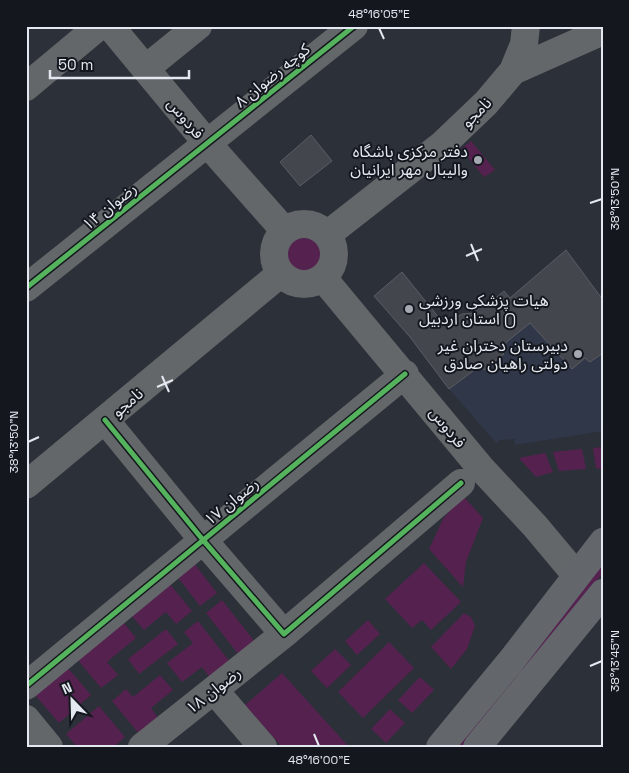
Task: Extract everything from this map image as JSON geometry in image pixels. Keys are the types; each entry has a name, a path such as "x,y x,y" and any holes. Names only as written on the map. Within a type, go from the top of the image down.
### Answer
{"main road":[{"path":"440,747 512,661 603,542"},
{"path":"477,747 603,592"}],"street":[{"path":"26,87 99,26"},
{"name":"فردوس","path":"110,26 207,144 284,230"},
{"path":"145,69 198,26"},
{"name":"کوچه رضوان ۸","path":"207,144 354,26"},
{"name":"نامجو","path":"328,234 444,144 486,103 513,71 524,44 526,26"},
{"path":"513,71 603,31"},
{"name":"رضوان ۱۴","path":"26,288 207,144"},
{"path":"311,224 328,234 335,252 334,262 323,278 315,283 296,284 280,274 273,256 274,246 284,230 292,226 311,224"},
{"name":"نامجو","path":"26,485 280,274"},
{"name":"فردوس","path":"323,278 405,374 480,467 536,526 576,575"},
{"name":"رضوان ۱۷","path":"26,686 405,374"},
{"path":"105,420 203,540 284,634"},
{"path":"26,461 65,451"},
{"name":"رضوان ۱۸","path":"142,747 284,634 461,483"},
{"path":"214,690 263,747"},
{"path":"26,719 49,747"}],"shaded area":[{"name":"دفتر مرکزی باشگاه والیبال مهر ایرانیان","path":"471,141 495,170 484,177 461,149"},
{"path":"304,238 316,243 321,255 316,267 304,272 292,267 287,255 292,243"},
{"path":"504,291 530,323 584,305 600,294 603,297 603,431 515,445 514,439 499,440 497,444 449,389 452,322 462,314 472,314 484,303 490,303"},
{"path":"603,447 603,470 596,468 593,448"},
{"path":"582,449 586,469 559,471 553,452"},
{"path":"545,453 553,472 536,477 519,458"},
{"path":"463,496 483,518 466,562 463,587 429,549 443,519"},
{"path":"603,557 603,573 463,747 458,747"},
{"path":"193,562 217,593 200,606 176,575"},
{"path":"424,563 461,602 431,630 422,620 412,628 385,599"},
{"path":"169,583 192,611 176,624 166,612 144,630 130,614"},
{"path":"222,600 255,642 239,655 206,613"},
{"path":"464,613 471,617 475,626 467,649 451,669 431,647"},
{"path":"368,620 380,634 357,655 345,641"},
{"path":"198,621 230,662 210,678 202,667 182,682 167,663 193,643 184,632"},
{"path":"123,622 136,638 107,662 118,675 101,688 77,659"},
{"path":"166,629 178,644 139,674 128,659"},
{"path":"389,642 414,668 363,718 338,692"},
{"path":"335,649 351,665 327,688 311,671"},
{"path":"67,667 91,695 59,723 35,695"},
{"path":"282,673 349,747 282,747 245,705"},
{"path":"160,675 173,690 151,708 159,719 140,735 112,701 126,689 133,697"},
{"path":"420,677 434,690 412,713 398,700"},
{"path":"99,706 125,737 114,747 77,747 66,734"},
{"path":"390,709 405,723 386,743 371,729"}],"building":[{"path":"311,135 332,161 300,186 280,162"},
{"path":"566,250 603,300 603,353 590,362 585,358 572,369 530,323 499,348 504,354 484,370 481,365 449,389 410,337 374,296 402,272 444,324 462,314 473,313 484,303 490,303 504,291 510,298"}],"cycle path":[{"path":"26,288 354,26"},
{"path":"26,686 405,374"},
{"path":"105,420 203,540 284,634 461,483"}],"place":[{"name":"دفتر مرکزی باشگاه والیبال مهر ایرانیان","path":"478,160"},
{"name":"هیات پزشکی ورزشی استان اردبیل ()","path":"409,309"},
{"name":"دبیرستان دختران غیر دولتی راهیان صادق","path":"578,354"}]}
